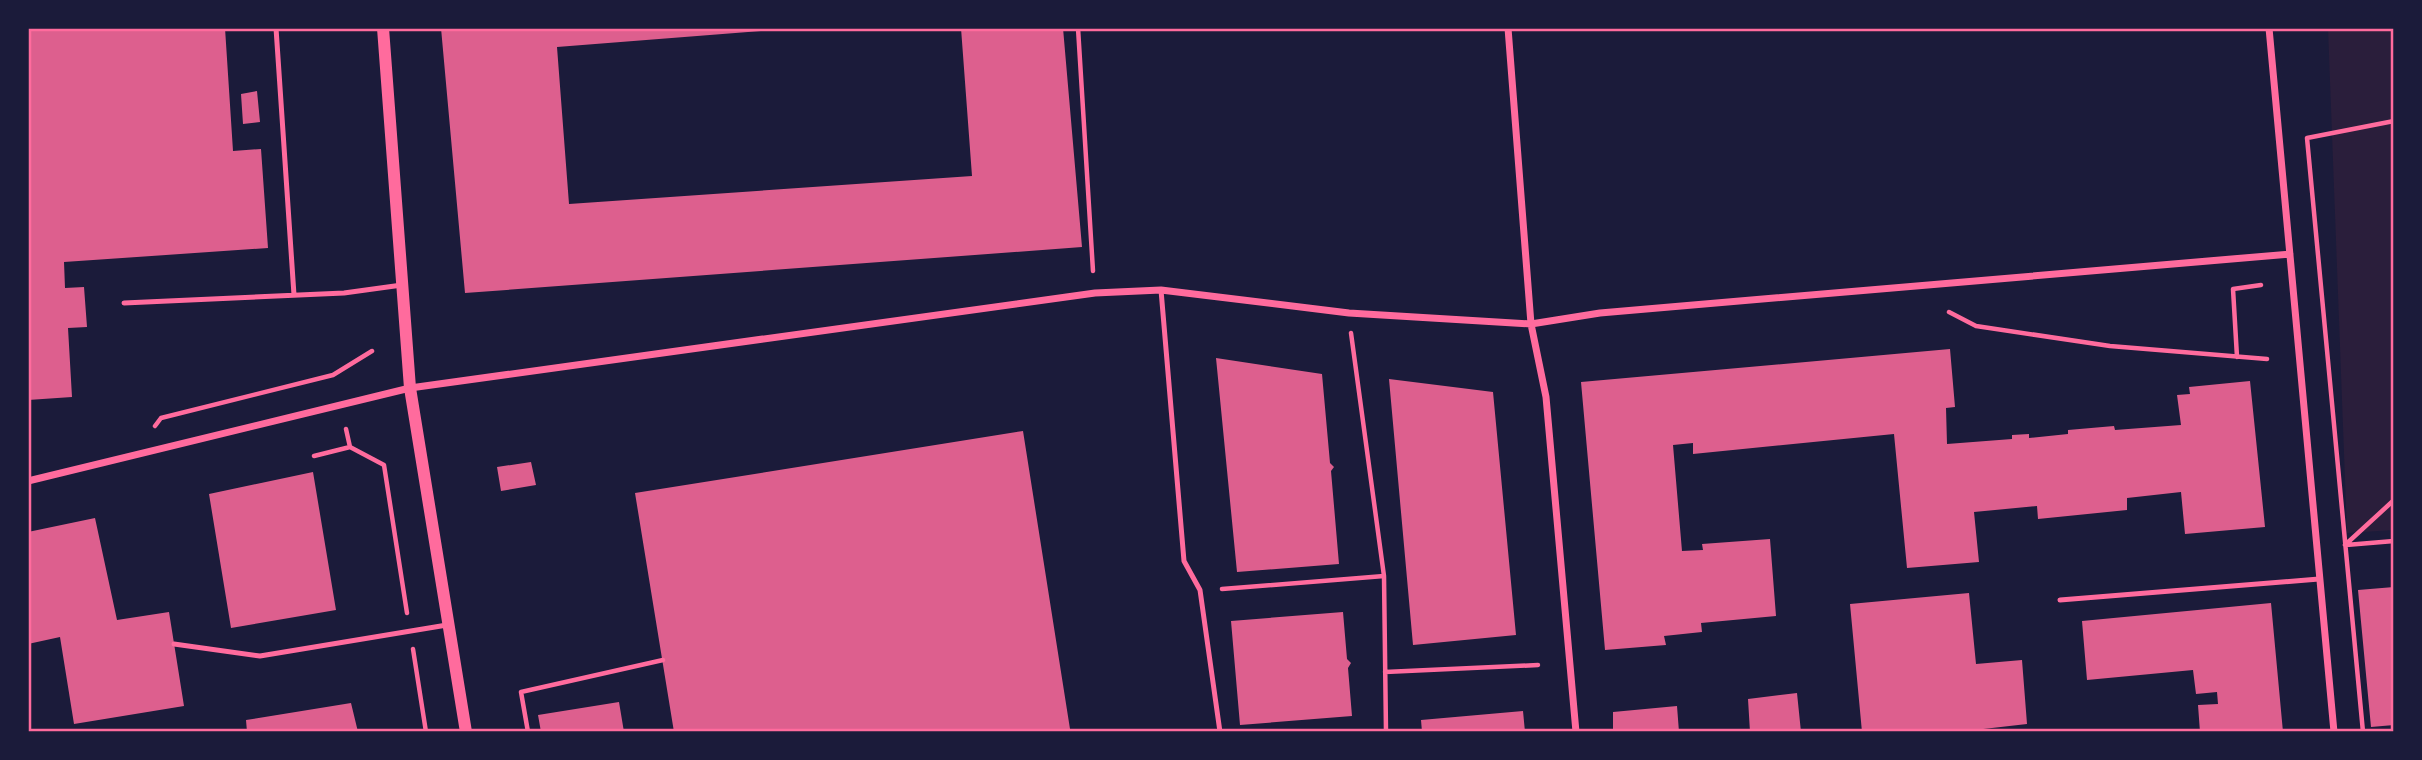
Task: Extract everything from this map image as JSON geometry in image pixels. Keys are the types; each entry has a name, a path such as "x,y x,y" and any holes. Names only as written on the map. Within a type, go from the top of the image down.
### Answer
{"street":[{"path":"383,28 410,387 466,732"},
{"path":"1508,28 1531,324 1546,397 1576,732"},
{"path":"2269,28 2334,732"},
{"path":"28,481 410,387 1095,293 1161,290 1349,313 1531,324 1600,313 2290,254"}],"lane":[{"path":"276,28 294,295"},
{"path":"124,303 344,293 402,285"},
{"path":"1161,290 1184,561 1200,590 1220,732"},
{"path":"2060,600 2319,579"},
{"path":"174,644 260,656 448,625"}],"path":[{"path":"1078,28 1095,293"},
{"path":"2363,732 2307,138 2394,121"},
{"path":"2237,357 2233,289 2261,285"},
{"path":"1949,312 1976,326 2110,346 2267,359"},
{"path":"1349,313 1384,576 1386,732"},
{"path":"150,432 161,418 333,375 372,351"},
{"path":"346,429 350,447"},
{"path":"314,456 350,447 384,465 426,732"},
{"path":"2344,545 2394,500"},
{"path":"2344,545 2394,541"},
{"path":"1200,590 1384,576"},
{"path":"528,732 521,692 663,660"},
{"path":"1385,672 1538,665"}],"shaded area":[{"path":"2328,28 2394,28 2394,530 2347,533"}],"building":[{"path":"28,28 225,28 233,151 261,149 268,248 64,262 65,288 84,287 87,327 68,328 72,397 28,400"},
{"path":"441,28 800,28 557,47 569,204 972,176 961,28 1063,28 1082,247 465,293"},
{"path":"257,91 260,122 243,124 241,94"},
{"path":"1950,349 1955,407 1946,408 1947,444 2012,439 2012,435 2029,434 2029,438 2068,434 2068,430 2114,426 2115,430 2181,425 2177,395 2190,394 2189,387 2250,381 2265,527 2185,534 2181,492 2127,498 2127,510 2038,519 2037,506 1974,512 1979,562 1907,568 1894,434 1693,454 1693,443 1673,445 1682,551 1703,550 1702,544 1770,539 1776,616 1701,623 1702,632 1664,636 1666,645 1605,650 1581,382"},
{"path":"1216,358 1322,374 1330,463 1334,467 1331,471 1339,564 1237,572"},
{"path":"1389,379 1493,392 1516,635 1413,645"},
{"path":"1023,431 1070,729 1047,732 674,732 635,493"},
{"path":"531,462 536,485 501,491 497,467"},
{"path":"313,472 336,610 231,628 209,494"},
{"path":"95,518 117,620 169,612 184,706 74,724 60,637 28,644 28,532"},
{"path":"2394,587 2394,725 2371,727 2358,590"},
{"path":"1969,593 1976,664 2022,660 2027,724 1957,732 1862,732 1850,604"},
{"path":"2271,603 2283,732 2200,732 2198,705 2218,704 2217,692 2196,694 2193,670 2087,680 2082,621"},
{"path":"1343,612 1347,659 1351,663 1348,668 1352,716 1240,725 1231,621"},
{"path":"1797,693 1801,732 1750,732 1748,699"},
{"path":"619,702 624,732 541,732 538,715"},
{"path":"351,703 358,732 247,732 246,720"},
{"path":"1677,706 1679,732 1613,732 1613,712"},
{"path":"1523,711 1525,732 1422,732 1421,720"}]}
